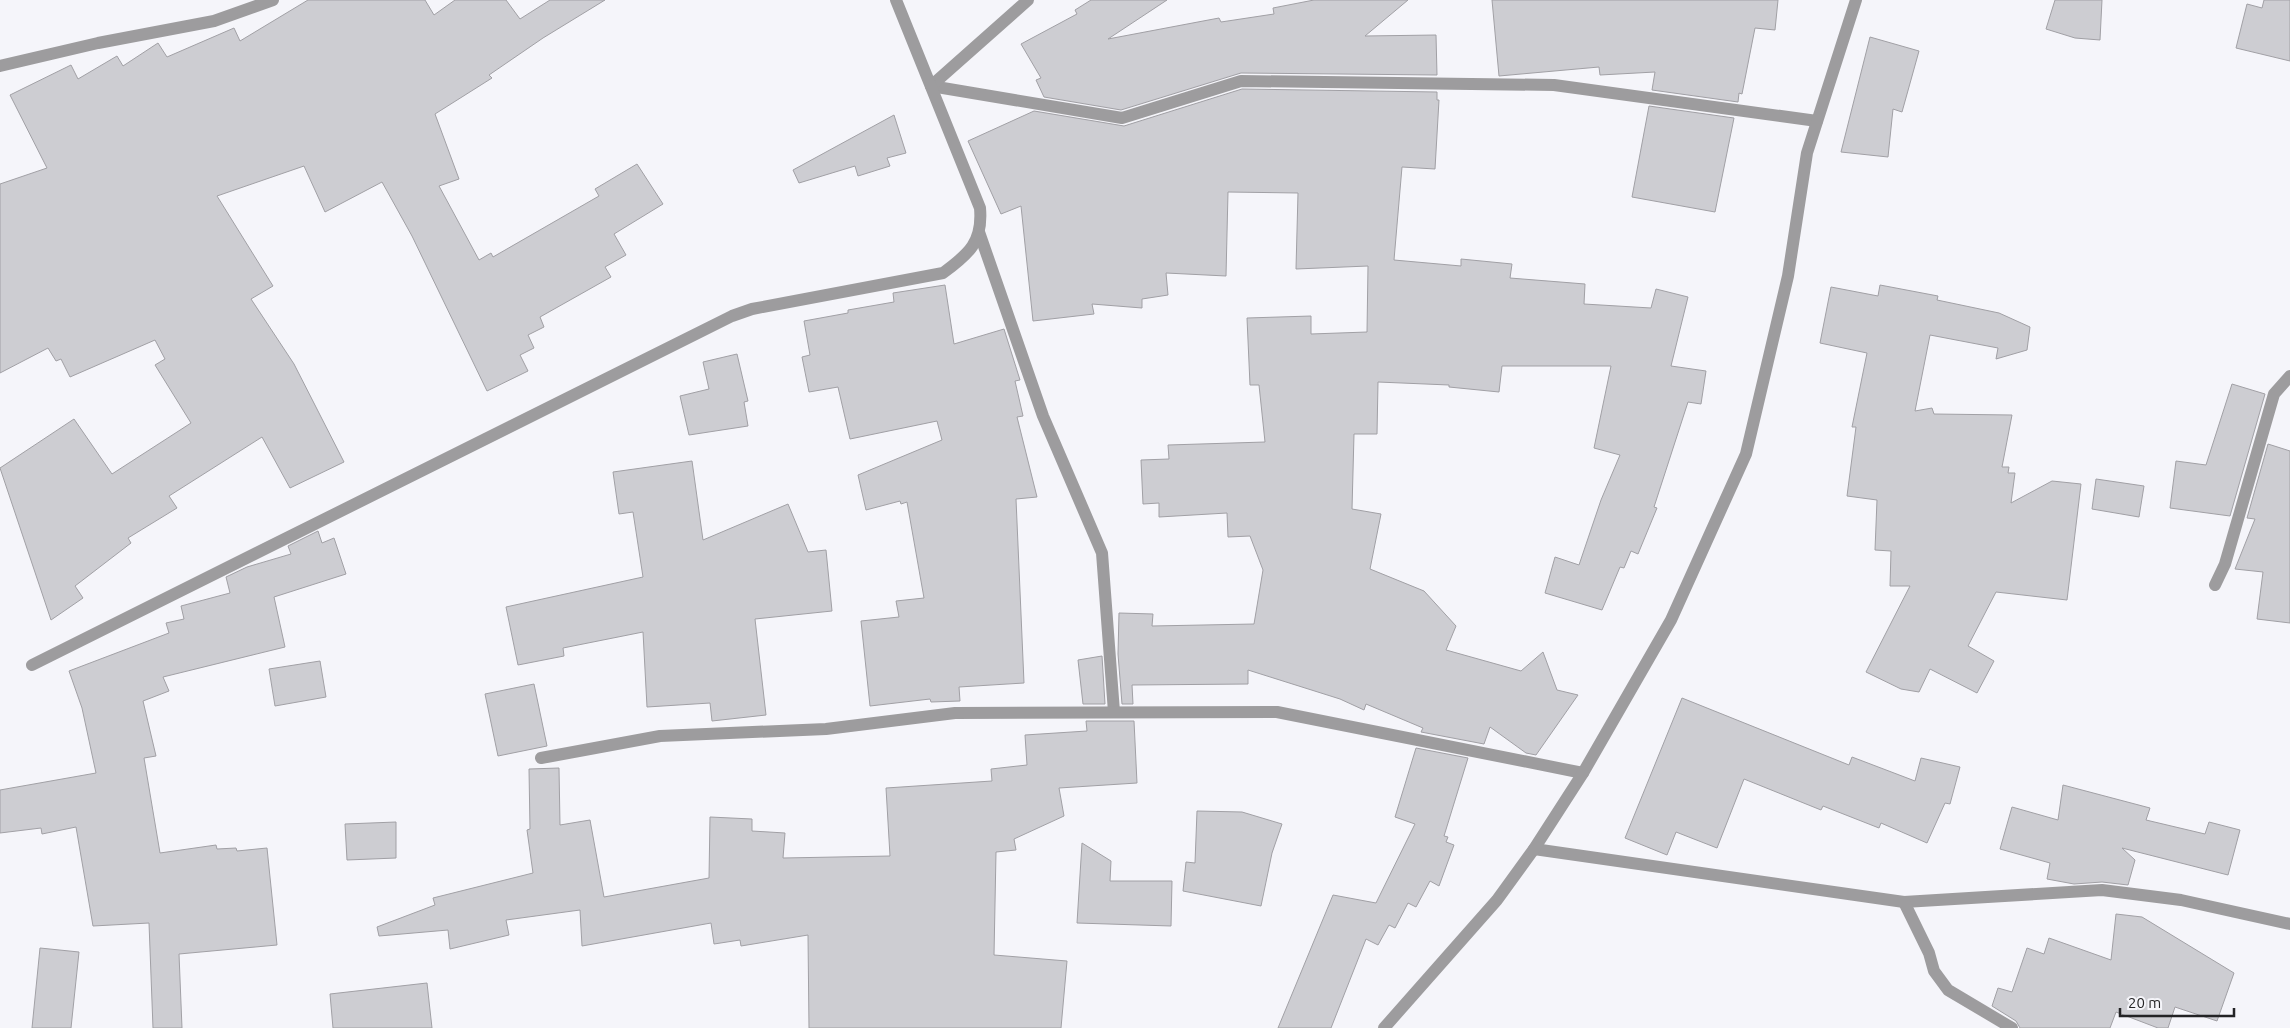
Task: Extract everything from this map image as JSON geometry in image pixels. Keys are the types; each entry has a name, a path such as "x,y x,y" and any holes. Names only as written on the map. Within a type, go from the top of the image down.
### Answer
{"street":[{"path":"0,66 98,43 214,21 273,0"},
{"path":"32,665 732,316 752,309 943,273 974,247 979,232 980,208 896,0"},
{"path":"931,86 1028,0"},
{"path":"1384,1028 1497,900 1534,849 1583,773 1671,620 1746,454 1788,276 1807,153 1856,0"},
{"path":"931,86 1122,118 1241,82 1554,85 1817,121"},
{"path":"979,232 1043,416 1102,553 1114,712"},
{"path":"2215,585 2225,564 2274,394 2290,376"},
{"path":"541,758 660,736 826,729 955,713 1277,712 1583,773"},
{"path":"1534,849 1904,902 2102,890 2181,900 2290,924"},
{"path":"1904,902 1929,952 1934,971 1948,990 2012,1028"}],"building":[{"path":"308,0 425,0 434,15 455,0 506,0 520,19 550,0 605,0 543,38 489,75 492,78 435,114 459,179 439,186 479,260 491,253 493,257 599,196 595,189 637,164 663,204 614,234 626,255 605,267 611,277 540,317 544,327 528,335 534,348 520,355 528,371 487,391 412,236 382,182 325,212 304,166 217,196 273,286 251,299 294,364 344,462 290,488 262,437 169,496 177,508 128,538 131,543 75,586 83,598 51,620 0,468 74,419 112,474 191,423 155,365 165,359 155,340 70,377 61,359 56,361 48,348 0,373 0,184 47,168 10,95 71,65 78,79 117,56 123,66 158,43 167,57 234,28 240,41"},
{"path":"1091,0 1167,0 1108,39 1219,18 1221,22 1274,14 1273,8 1314,0 1408,0 1365,36 1436,35 1437,75 1241,73 1121,110 1044,97 1036,80 1041,78 1021,44 1077,14 1075,10"},
{"path":"1492,0 1778,0 1775,30 1755,28 1742,94 1739,93 1738,102 1652,90 1655,72 1600,75 1599,67 1499,76"},
{"path":"2055,0 2102,0 2100,40 2075,38 2046,29"},
{"path":"2264,0 2290,0 2290,61 2236,48 2247,4 2262,8"},
{"path":"1870,37 1919,51 1902,112 1893,109 1888,157 1841,152"},
{"path":"1242,89 1437,92 1437,100 1439,100 1435,169 1402,167 1394,260 1461,266 1461,259 1512,264 1510,278 1585,284 1584,304 1651,308 1656,289 1688,297 1671,366 1706,371 1701,404 1688,402 1654,507 1657,508 1638,554 1631,551 1624,568 1620,567 1602,610 1545,593 1555,557 1579,565 1601,500 1620,455 1594,448 1611,366 1502,366 1499,392 1449,387 1449,385 1378,382 1377,434 1354,434 1352,509 1381,514 1370,569 1424,591 1456,626 1446,650 1521,671 1543,652 1557,690 1578,695 1536,755 1526,753 1490,727 1484,744 1421,732 1423,728 1366,704 1364,710 1340,699 1248,670 1248,684 1132,685 1133,704 1122,704 1118,654 1119,613 1153,614 1152,626 1254,624 1263,570 1250,536 1228,537 1227,513 1159,517 1159,503 1143,504 1141,460 1169,459 1168,445 1265,442 1259,385 1250,385 1247,318 1311,316 1311,334 1367,332 1368,266 1296,269 1298,193 1228,192 1226,276 1166,273 1168,295 1142,299 1142,308 1092,304 1094,314 1033,321 1021,206 1001,214 968,141 1034,111 1124,126"},
{"path":"1649,106 1734,118 1715,212 1632,197"},
{"path":"894,115 906,153 887,158 890,166 858,176 855,166 799,183 793,170"},
{"path":"945,285 954,344 1004,329 1020,380 1015,381 1023,416 1017,417 1037,497 1016,499 1024,683 959,687 960,701 931,702 930,699 870,706 861,621 899,617 896,601 924,598 907,502 901,504 900,501 866,510 858,475 942,440 937,421 850,439 838,387 809,392 802,357 810,355 804,321 848,313 848,310 894,302 893,293"},
{"path":"1880,285 1938,296 1937,300 1999,313 2030,327 2027,350 1996,359 1998,348 1930,335 1915,411 1932,408 1934,414 2012,415 2002,467 2009,467 2008,473 2015,473 2011,503 2052,481 2081,484 2067,600 1996,592 1968,646 1994,661 1977,693 1930,669 1919,692 1901,689 1866,672 1910,586 1890,586 1891,551 1875,550 1877,500 1847,496 1856,427 1852,427 1867,353 1820,343 1831,287 1878,296"},
{"path":"737,354 748,401 744,402 748,426 689,435 680,396 709,389 703,362"},
{"path":"2232,384 2265,394 2230,516 2170,508 2176,461 2206,465"},
{"path":"2268,444 2290,451 2290,623 2257,619 2263,572 2235,569 2255,519 2247,518"},
{"path":"692,461 703,540 788,504 808,552 826,550 832,611 755,619 766,715 712,721 710,703 647,707 643,632 563,648 564,656 518,665 506,607 643,577 633,512 619,514 613,472"},
{"path":"2096,479 2144,486 2139,517 2092,509"},
{"path":"318,531 322,543 334,538 346,574 274,597 285,647 163,677 169,691 143,701 156,756 144,758 160,853 216,845 217,849 236,848 237,851 267,848 277,945 179,954 182,1028 153,1028 149,923 93,926 76,827 42,834 41,828 0,833 0,790 96,773 82,708 69,671 169,633 166,623 184,619 181,606 230,593 226,577 247,567 291,554 288,546"},
{"path":"1102,656 1105,704 1083,704 1078,660"},
{"path":"320,661 326,697 275,706 269,669"},
{"path":"534,684 547,746 498,756 485,694"},
{"path":"1682,698 1849,765 1852,757 1915,781 1921,758 1960,767 1950,804 1945,803 1927,843 1881,823 1879,828 1823,806 1821,810 1744,779 1717,848 1676,832 1667,855 1625,838"},
{"path":"1086,721 1134,721 1137,783 1059,788 1064,816 1014,839 1016,850 996,852 994,955 1067,961 1061,1028 809,1028 808,935 741,946 740,940 714,944 711,923 582,946 580,910 506,920 509,935 450,949 448,930 379,936 377,927 435,905 433,898 533,873 527,830 530,829 529,769 559,768 560,825 590,820 604,897 709,878 710,817 752,819 752,831 785,833 783,858 890,856 886,788 992,781 991,769 1027,765 1025,735 1087,731"},
{"path":"1416,748 1468,758 1444,836 1448,837 1446,842 1454,845 1439,886 1430,881 1416,907 1408,903 1395,928 1389,925 1378,945 1366,939 1331,1028 1278,1028 1333,895 1376,903 1415,824 1395,817"},
{"path":"2063,785 2150,808 2146,820 2205,834 2209,822 2240,830 2228,875 2122,848 2135,860 2128,885 2102,882 2074,884 2047,879 2050,863 2000,849 2012,807 2058,820"},
{"path":"1197,811 1242,812 1282,824 1272,853 1261,906 1183,891 1186,862 1195,863"},
{"path":"396,822 396,858 347,860 345,824"},
{"path":"1082,843 1111,861 1110,881 1172,881 1171,926 1077,923"},
{"path":"2116,914 2142,917 2234,973 2217,1021 2175,1007 2168,1028 2158,1028 2116,1012 2110,1028 2020,1028 2016,1021 1992,1006 1998,988 2012,992 2027,948 2044,954 2049,938 2111,960"},
{"path":"40,948 79,952 71,1028 32,1028"},
{"path":"427,983 432,1028 333,1028 330,994"}]}
